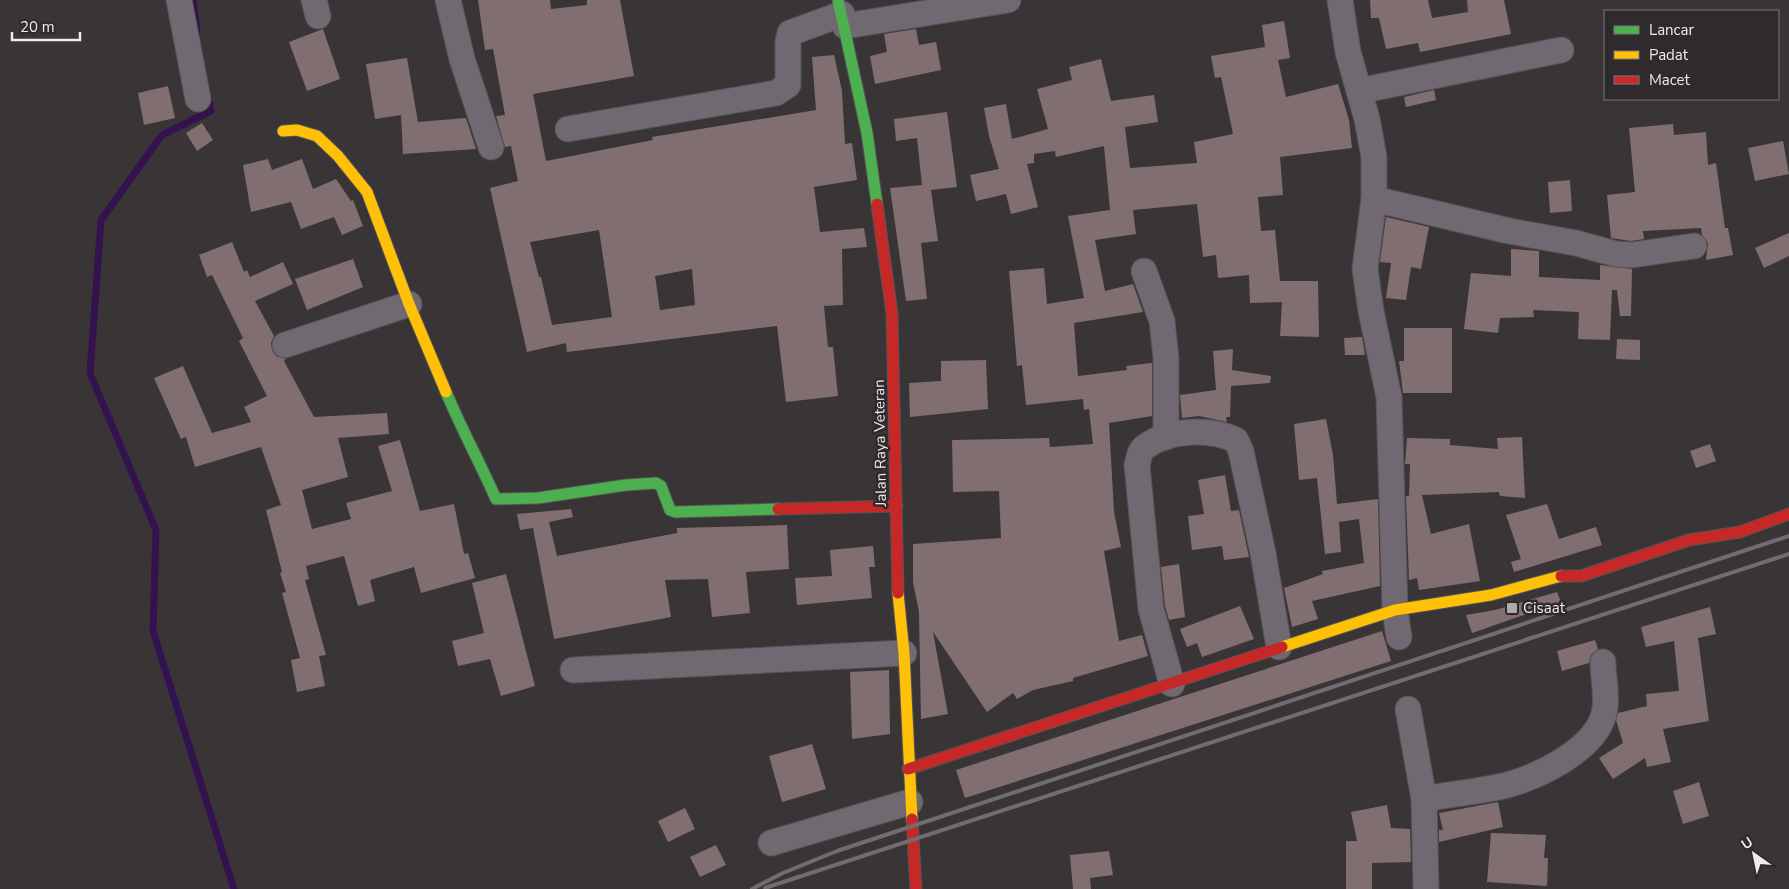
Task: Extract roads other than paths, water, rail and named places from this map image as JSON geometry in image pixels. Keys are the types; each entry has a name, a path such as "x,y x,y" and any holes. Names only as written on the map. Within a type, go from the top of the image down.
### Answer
{"street":[{"path":"179,0 198,99"},
{"path":"448,0 462,59 491,147"},
{"path":"568,129 776,93 788,85 788,42 790,34 841,13 1008,0"},
{"path":"1340,0 1348,52 1367,118 1374,157 1374,199 1365,268 1371,310 1389,397 1395,610 1399,637"},
{"name":"Jalan Raya Veteran","path":"841,13 867,133 892,314 898,589 904,653 908,769 916,889"},
{"path":"1359,91 1561,50"},
{"path":"283,131 297,130 317,136 338,156 367,192 409,304 463,433 476,454 496,499 529,498 656,483 661,486 670,510 675,512 897,506"},
{"path":"1374,199 1509,230 1576,242 1616,254 1632,255 1694,246"},
{"path":"1144,271 1162,320 1166,358 1166,431"},
{"path":"285,345 409,304"},
{"path":"1172,684 1151,609 1137,465 1140,452 1166,431 1213,432 1236,440 1241,451 1263,553 1279,647"},
{"path":"908,769 1395,610 1491,595 1556,576 1581,576 1688,540 1716,534 1740,532 1789,514"},
{"path":"573,670 904,653"},
{"path":"1424,799 1505,785 1536,774 1565,759 1589,740 1600,722 1605,708 1603,662"},
{"path":"1408,709 1424,799 1426,889"},
{"path":"771,843 910,802"}],"waterway":[{"path":"193,0 197,32"},
{"path":"208,97 211,111 162,135 101,220 90,373 156,530 153,631 234,889"}],"railway":[{"path":"752,889 783,873 837,851 1789,536"},
{"path":"765,888 1789,554"}],"place":[{"name":"Cisaat","path":"1512,608"}]}
